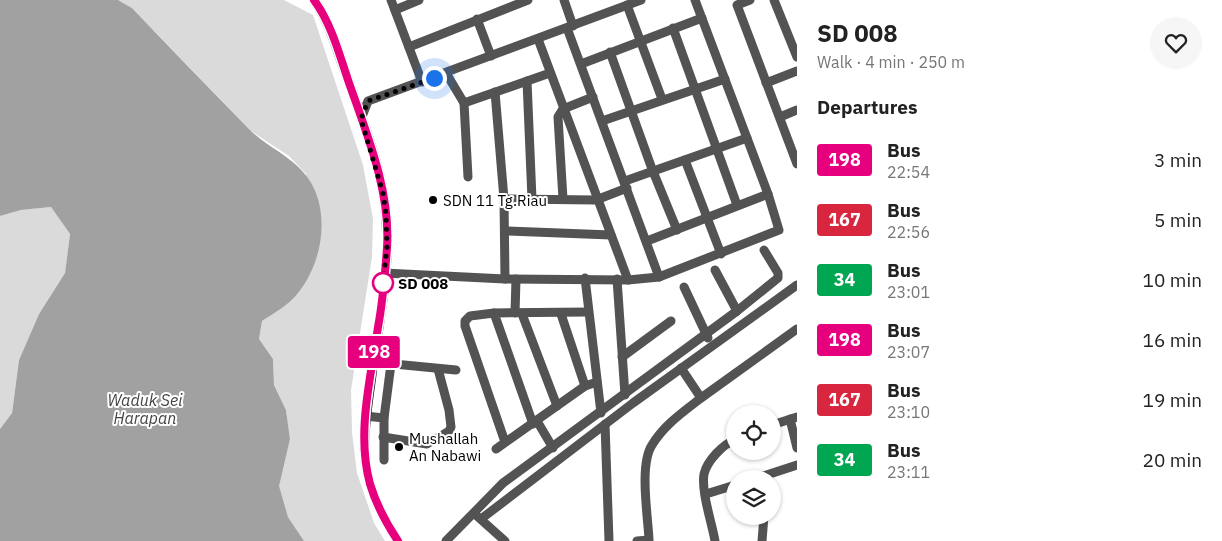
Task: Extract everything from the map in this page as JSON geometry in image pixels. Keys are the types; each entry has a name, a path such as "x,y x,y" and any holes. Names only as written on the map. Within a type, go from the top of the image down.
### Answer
{"main road":[{"path":"314,0 327,22 352,90 385,204 387,232 384,273 365,416 365,449 370,485 382,514 398,541"}],"street":[{"path":"391,0 422,82"},
{"path":"395,10 419,0"},
{"path":"409,47 528,0"},
{"path":"564,0 581,64 659,277"},
{"path":"384,273 505,279 585,278 628,280 659,277 779,230 768,194 695,0"},
{"path":"750,0 737,5 766,83 795,149 797,164"},
{"path":"774,0 797,57"},
{"path":"361,119 368,101 634,2 640,40 662,99"},
{"path":"581,64 702,18"},
{"path":"477,19 491,56"},
{"path":"673,28 693,89 737,205"},
{"path":"538,39 596,200 628,280"},
{"path":"610,52 652,170 677,230"},
{"path":"766,83 797,72"},
{"path":"446,73 464,103 468,177"},
{"path":"464,103 550,74"},
{"path":"602,121 725,79"},
{"path":"527,82 532,199"},
{"path":"352,90 368,101"},
{"path":"495,92 504,199 505,279"},
{"path":"563,199 558,117 563,109 593,97"},
{"path":"780,117 797,110"},
{"path":"504,199 596,200 652,170 747,138"},
{"path":"684,160 721,254"},
{"path":"647,241 768,194"},
{"path":"505,232 611,235"},
{"path":"446,541 502,483 601,413 737,311 778,276 764,250"},
{"path":"715,270 737,311"},
{"path":"585,278 601,413"},
{"path":"516,279 518,314 557,406"},
{"path":"617,279 625,395"},
{"path":"481,519 680,368 797,285"},
{"path":"684,287 711,346"},
{"path":"506,442 465,326 465,321 470,316 494,313 561,314 588,312"},
{"path":"494,313 535,422 553,448"},
{"path":"561,314 585,386"},
{"path":"622,356 671,321"},
{"path":"637,541 649,540 646,460 651,446 668,424 797,329"},
{"path":"373,362 456,370"},
{"path":"384,460 384,418 391,364"},
{"path":"680,368 701,398"},
{"path":"383,437 427,444 449,431 451,427 449,410 438,369"},
{"path":"496,449 585,386 597,382"},
{"path":"365,416 384,418"},
{"path":"781,423 793,418 797,448"},
{"path":"606,424 609,541"},
{"path":"715,541 704,474 726,443"},
{"path":"781,471 797,465"},
{"path":"706,494 726,488"},
{"path":"473,513 505,541"},
{"path":"762,541 763,525"}],"shaded area":[{"path":"118,0 284,0 313,15 363,165 373,219 372,257 351,390 352,432 357,473 374,523 385,541 304,541 288,517 278,485 290,439 286,410 274,385 273,359 259,339 262,321 284,306 306,174 289,156 251,131 132,8"},
{"path":"51,207 70,234 65,273 39,314 19,360 12,413 0,429 0,216 21,210"}],"water":[{"name":"Waduk Sei Harapan","path":"0,0 118,0 132,8 248,128 298,166 313,186 319,201 321,217 319,249 314,265 298,293 262,321 259,339 273,359 274,385 286,410 290,439 279,486 288,517 304,541 0,541 0,429 12,413 19,360 39,314 65,273 70,234 51,207 21,210 0,216"}],"bus line":[{"name":"198","path":"314,0 327,22 347,76 374,159 385,204 387,247 381,308 364,432 370,485 382,514 398,541"}],"place":[{"name":"SDN 11 Tg.Riau","path":"433,200"},
{"name":"SD 008","path":"383,283"},
{"name":"Mushallah An Nabawi","path":"399,447"}],"route":[{"path":"383,283 387,247 385,204 374,159 361,119 368,101 434,78"}]}
